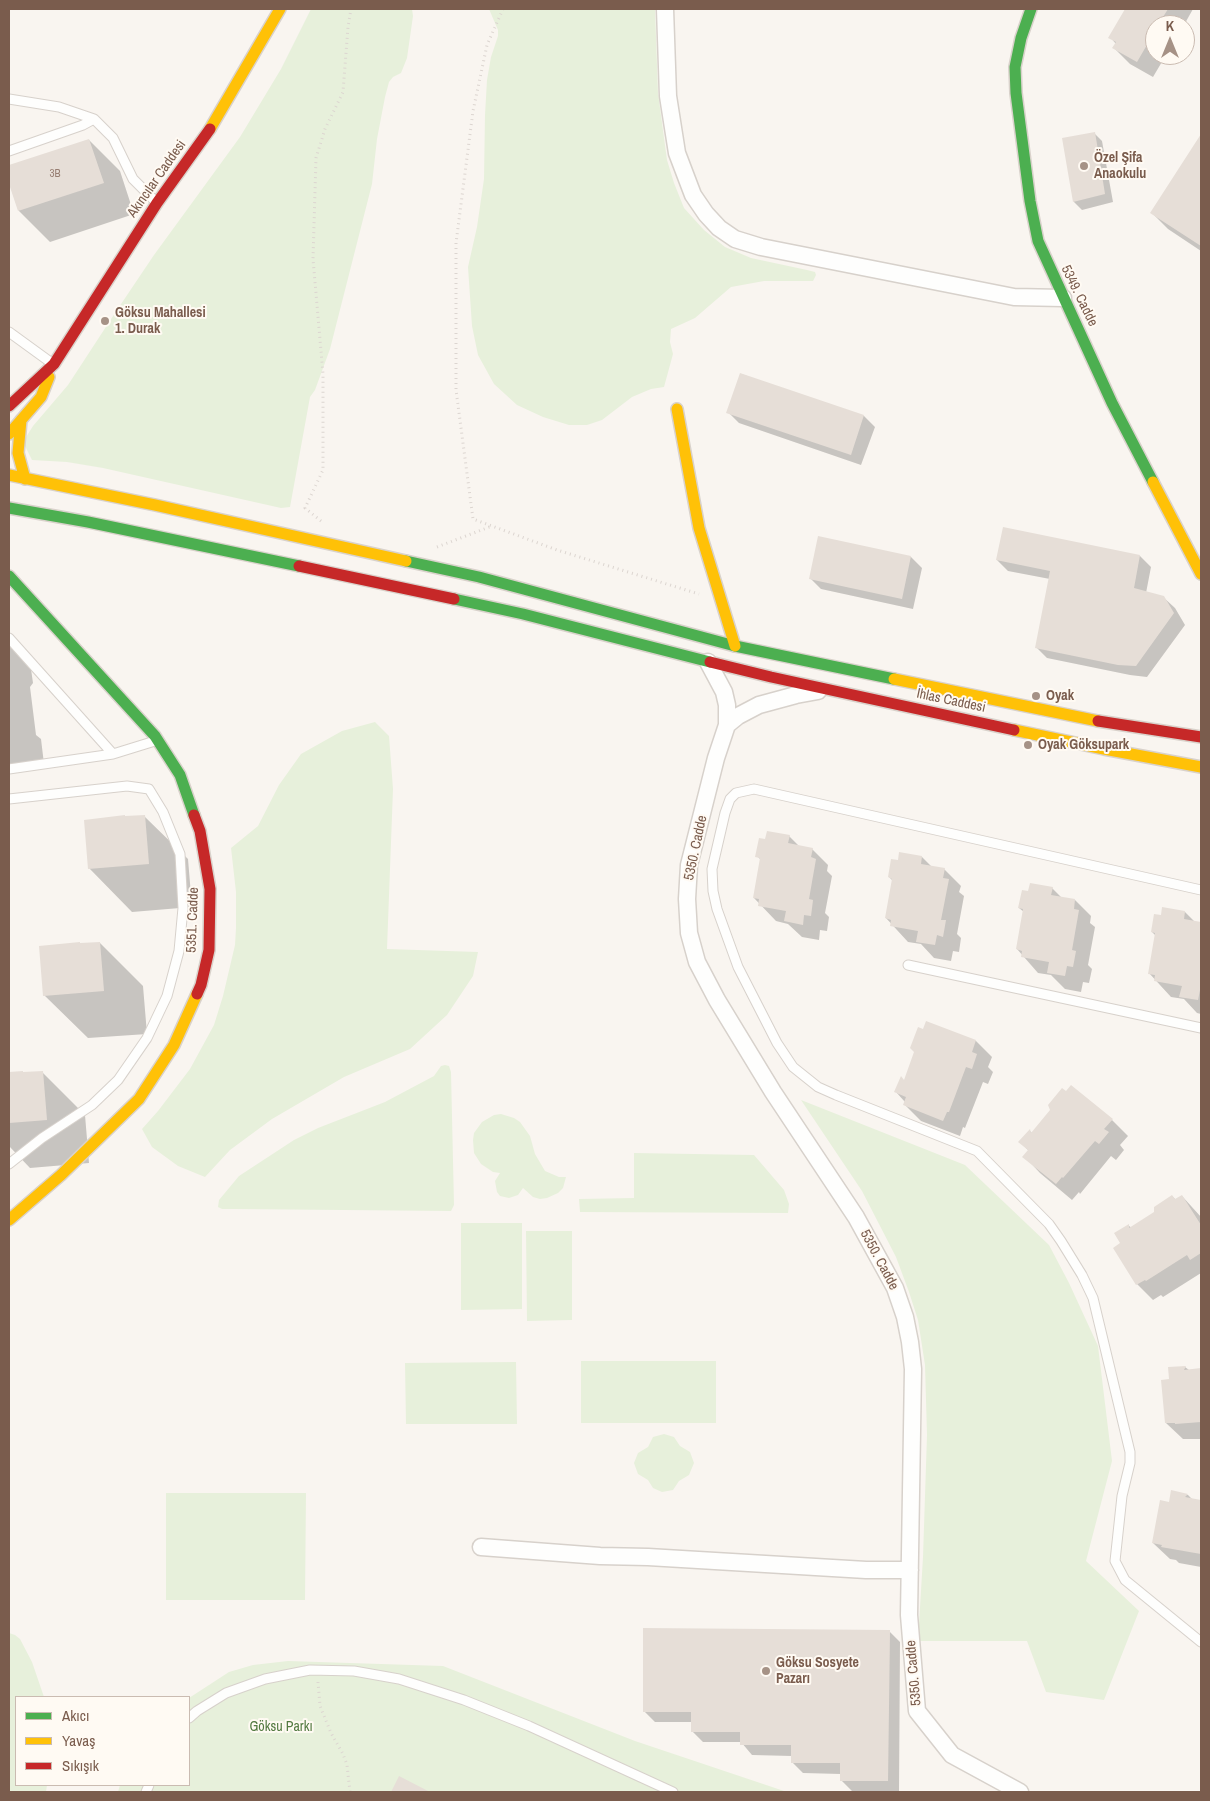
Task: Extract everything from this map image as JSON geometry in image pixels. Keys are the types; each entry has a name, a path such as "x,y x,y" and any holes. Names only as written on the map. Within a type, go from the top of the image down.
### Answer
{"main road":[{"name":"Akıncılar Caddesi","path":"9,434 41,397 54,364 157,203 214,124 280,9"},
{"name":"5349. Cadde","path":"1031,9 1021,38 1015,67 1016,93 1030,201 1038,240 1112,403 1201,574"},
{"name":"Akıncılar Caddesi","path":"9,406 54,364"},
{"path":"677,409 699,528 735,646"},
{"path":"21,420 18,453 25,479"},
{"name":"İhlas Caddesi","path":"9,476 155,505 479,577 735,646 1041,710 1132,727 1201,737"},
{"name":"İhlas Caddesi","path":"9,508 88,522 348,576 522,614 828,690 1104,750 1201,767"},
{"name":"5351. Cadde","path":"9,568 12,580 157,740 180,775 200,831 210,890 209,950 201,985 174,1045 139,1099 61,1175 9,1220"}],"street":[{"path":"665,9 668,96 677,153 693,195 706,214 719,228 735,239 788,253 1014,297 1063,298"},
{"name":"5350. Cadde","path":"702,660 724,692 727,704 727,724 716,758 689,865 687,899 689,933 697,962 717,1000 773,1092 856,1216 895,1288 902,1310 910,1342 913,1369 909,1615 916,1711 952,1755 1020,1792"},
{"path":"727,724 759,705 796,695 828,690"},
{"path":"481,1547 600,1556 866,1570 910,1570"}],"lane":[{"path":"9,99 59,107 94,119 113,138 133,179 157,203"},
{"path":"9,151 83,125 94,119"},
{"path":"9,332 54,364"},
{"path":"9,638 113,754"},
{"path":"9,769 113,754 157,740"},
{"path":"9,799 127,786 149,790 163,812 180,854 183,908 179,951 170,987 147,1038 118,1080 92,1105 42,1138 9,1164"},
{"path":"1201,890 754,789 736,793 730,799 712,869 713,891 717,909 738,967 777,1043 793,1067 818,1087 836,1096 977,1150 1049,1224 1061,1241 1082,1275 1093,1298 1130,1452 1128,1474 1122,1496 1114,1562 1125,1580 1201,1642"},
{"path":"908,965 1201,1028"},
{"path":"190,1717 226,1693 265,1679 310,1670 354,1671 399,1679 464,1700 529,1726 672,1792"}],"path":[{"path":"326,524 305,508 323,470 323,374 313,259 316,158 325,129 343,92 351,9"},
{"path":"503,9 487,45 473,111 456,243 456,390 473,518 557,550 721,600"},
{"path":"431,549 493,526"},
{"path":"318,1670 320,1706 331,1733 344,1754 350,1792"}],"green space":[{"path":"311,9 412,9 413,16 407,58 401,73 393,77 389,82 385,97 377,139 372,184 330,349 315,390 310,397 290,507 281,508 103,468 67,462 32,460 23,442 33,426 68,385 154,255 240,137 281,69"},
{"path":"489,9 655,9 658,93 667,160 684,208 704,230 725,247 751,258 815,272 816,275 813,281 764,281 731,287 695,318 671,329 670,342 673,354 664,387 651,389 632,397 602,420 587,425 569,425 543,417 517,405 494,384 478,355 472,326 468,267 477,227 484,179 487,80 491,57 498,36 498,30"},
{"path":"375,722 389,736 393,789 387,949 478,952 473,976 447,1015 410,1049 344,1077 272,1119 230,1150 205,1177 178,1166 152,1147 142,1129 190,1069 214,1025 235,945 236,892 231,848 258,826 279,785 301,754 342,731"},
{"path":"441,1066 449,1066 451,1072 454,1205 451,1211 222,1209 218,1207 219,1200 239,1176 294,1140 318,1128 385,1102 434,1076"},
{"path":"801,1100 965,1165 1049,1245 1069,1283 1098,1346 1112,1461 1086,1561 1139,1611 1104,1700 1046,1692 1027,1641 918,1641 927,1435 925,1365 918,1320 896,1257 862,1191"},
{"path":"501,1114 520,1122 530,1136 535,1154 545,1171 559,1177 566,1177 563,1188 558,1193 540,1199 533,1197 523,1188 518,1195 509,1198 500,1196 497,1192 495,1181 500,1173 493,1172 481,1164 474,1153 473,1140 474,1133 482,1122 494,1115"},
{"path":"634,1153 754,1155 784,1190 789,1204 788,1213 580,1212 579,1199 634,1198"},
{"path":"461,1223 522,1223 522,1309 461,1310"},
{"path":"526,1231 572,1231 572,1320 527,1321"},
{"path":"581,1361 716,1361 716,1423 581,1423"},
{"path":"516,1362 517,1424 406,1424 405,1363"},
{"path":"664,1434 674,1437 680,1446 690,1452 694,1463 689,1475 679,1481 673,1490 662,1492 653,1488 648,1480 638,1474 634,1463 638,1453 648,1447 653,1437"},
{"path":"166,1493 306,1493 305,1600 166,1600"},
{"path":"9,1633 20,1639 32,1662 44,1696 15,1696 15,1786 47,1786 46,1792 9,1792"},
{"name":"Göksu Parkı","path":"288,1661 443,1666 635,1741 787,1792 118,1792 120,1786 190,1786 190,1697 229,1672 253,1665"}],"building":[{"path":"1125,9 1168,9 1164,15 1145,15 1145,48 1137,62 1112,48 1116,42 1108,38"},
{"name":"Özel Şifa Anaokulu","path":"1095,132 1105,194 1073,202 1062,138"},
{"path":"1201,134 1201,246 1150,213"},
{"path":"89,139 104,183 18,211 9,184 9,165"},
{"path":"740,373 864,415 851,455 726,413"},
{"path":"1003,527 1140,555 1134,588 1164,596 1174,613 1136,666 1118,665 1035,648 1050,571 996,560"},
{"path":"818,536 911,556 902,599 809,579"},
{"path":"125,815 145,815 149,864 88,869 84,820"},
{"path":"767,831 790,835 788,843 813,848 811,857 816,859 809,899 813,900 811,916 804,915 803,925 784,921 786,911 758,906 759,899 753,898 760,858 755,857 759,838 765,839"},
{"path":"899,852 922,856 921,864 945,868 943,878 949,879 941,920 946,920 943,937 937,935 935,945 916,942 918,931 890,926 891,920 885,918 892,879 888,877 891,859 898,860"},
{"path":"1030,883 1053,887 1051,895 1075,899 1074,909 1079,910 1072,950 1076,951 1073,967 1067,966 1065,976 1047,973 1049,962 1021,957 1022,951 1016,949 1023,909 1018,908 1022,890 1028,891"},
{"path":"1162,907 1185,911 1184,919 1201,922 1201,991 1198,1000 1179,997 1182,986 1154,981 1155,975 1148,974 1155,933 1151,932 1154,914 1161,915"},
{"path":"100,942 104,991 43,996 39,946"},
{"path":"926,1021 976,1040 972,1052 977,1054 972,1069 966,1067 949,1112 947,1112 943,1121 903,1105 906,1097 894,1092 901,1076 904,1080 914,1052 910,1048 918,1027 923,1029"},
{"path":"43,1071 47,1120 9,1123 9,1072"},
{"path":"1071,1085 1113,1119 1104,1129 1109,1132 1099,1144 1095,1141 1056,1184 1022,1157 1028,1150 1018,1142 1030,1129 1031,1133 1050,1110 1048,1105 1062,1088 1066,1091"},
{"path":"1172,1195 1175,1199 1182,1195 1201,1225 1201,1253 1190,1260 1187,1255 1146,1281 1136,1285 1113,1248 1120,1243 1114,1233 1129,1224 1129,1228 1154,1212 1154,1207"},
{"path":"1186,1366 1184,1370 1201,1368 1201,1422 1165,1423 1161,1380 1169,1379 1168,1367"},
{"path":"1171,1490 1188,1494 1185,1497 1201,1500 1201,1554 1161,1547 1162,1545 1152,1543 1160,1500 1169,1502"},
{"name":"Göksu Sosyete Pazarı","path":"643,1628 890,1630 888,1781 840,1781 840,1763 791,1763 791,1745 740,1745 740,1732 691,1732 691,1712 643,1712"},
{"path":"399,1776 430,1792 391,1792"}],"traffic: fast":[{"path":"1031,9 1021,38 1015,67 1016,93 1030,201 1038,241 1112,403 1153,482"},
{"path":"9,508 88,522 299,566"},
{"path":"406,561 479,577 735,646 894,679"},
{"path":"9,576 155,736 180,775 194,815"},
{"path":"454,599 523,614 710,662"}],"traffic: slow":[{"path":"210,129 280,9"},
{"path":"9,434 41,397 49,377"},
{"path":"677,409 699,528 735,646"},
{"path":"21,420 18,453 25,479"},
{"path":"9,475 155,505 406,561"},
{"path":"1153,482 1201,574"},
{"path":"894,679 1098,721"},
{"path":"1014,730 1201,767"},
{"path":"9,1220 61,1175 139,1099 174,1045 197,994"}],"traffic: jam":[{"path":"9,406 54,364 157,203 210,129"},
{"path":"299,566 454,599"},
{"path":"710,662 1014,730"},
{"path":"1098,721 1201,737"},
{"path":"194,815 200,831 210,889 209,950 197,994"}],"place":[{"name":"Özel Şifa Anaokulu","path":"1084,166"},
{"name":"Göksu Mahallesi 1. Durak","path":"105,321"},
{"name":"Oyak","path":"1036,696"},
{"name":"Oyak Göksupark","path":"1028,745"},
{"name":"Göksu Sosyete Pazarı","path":"766,1671"}]}
